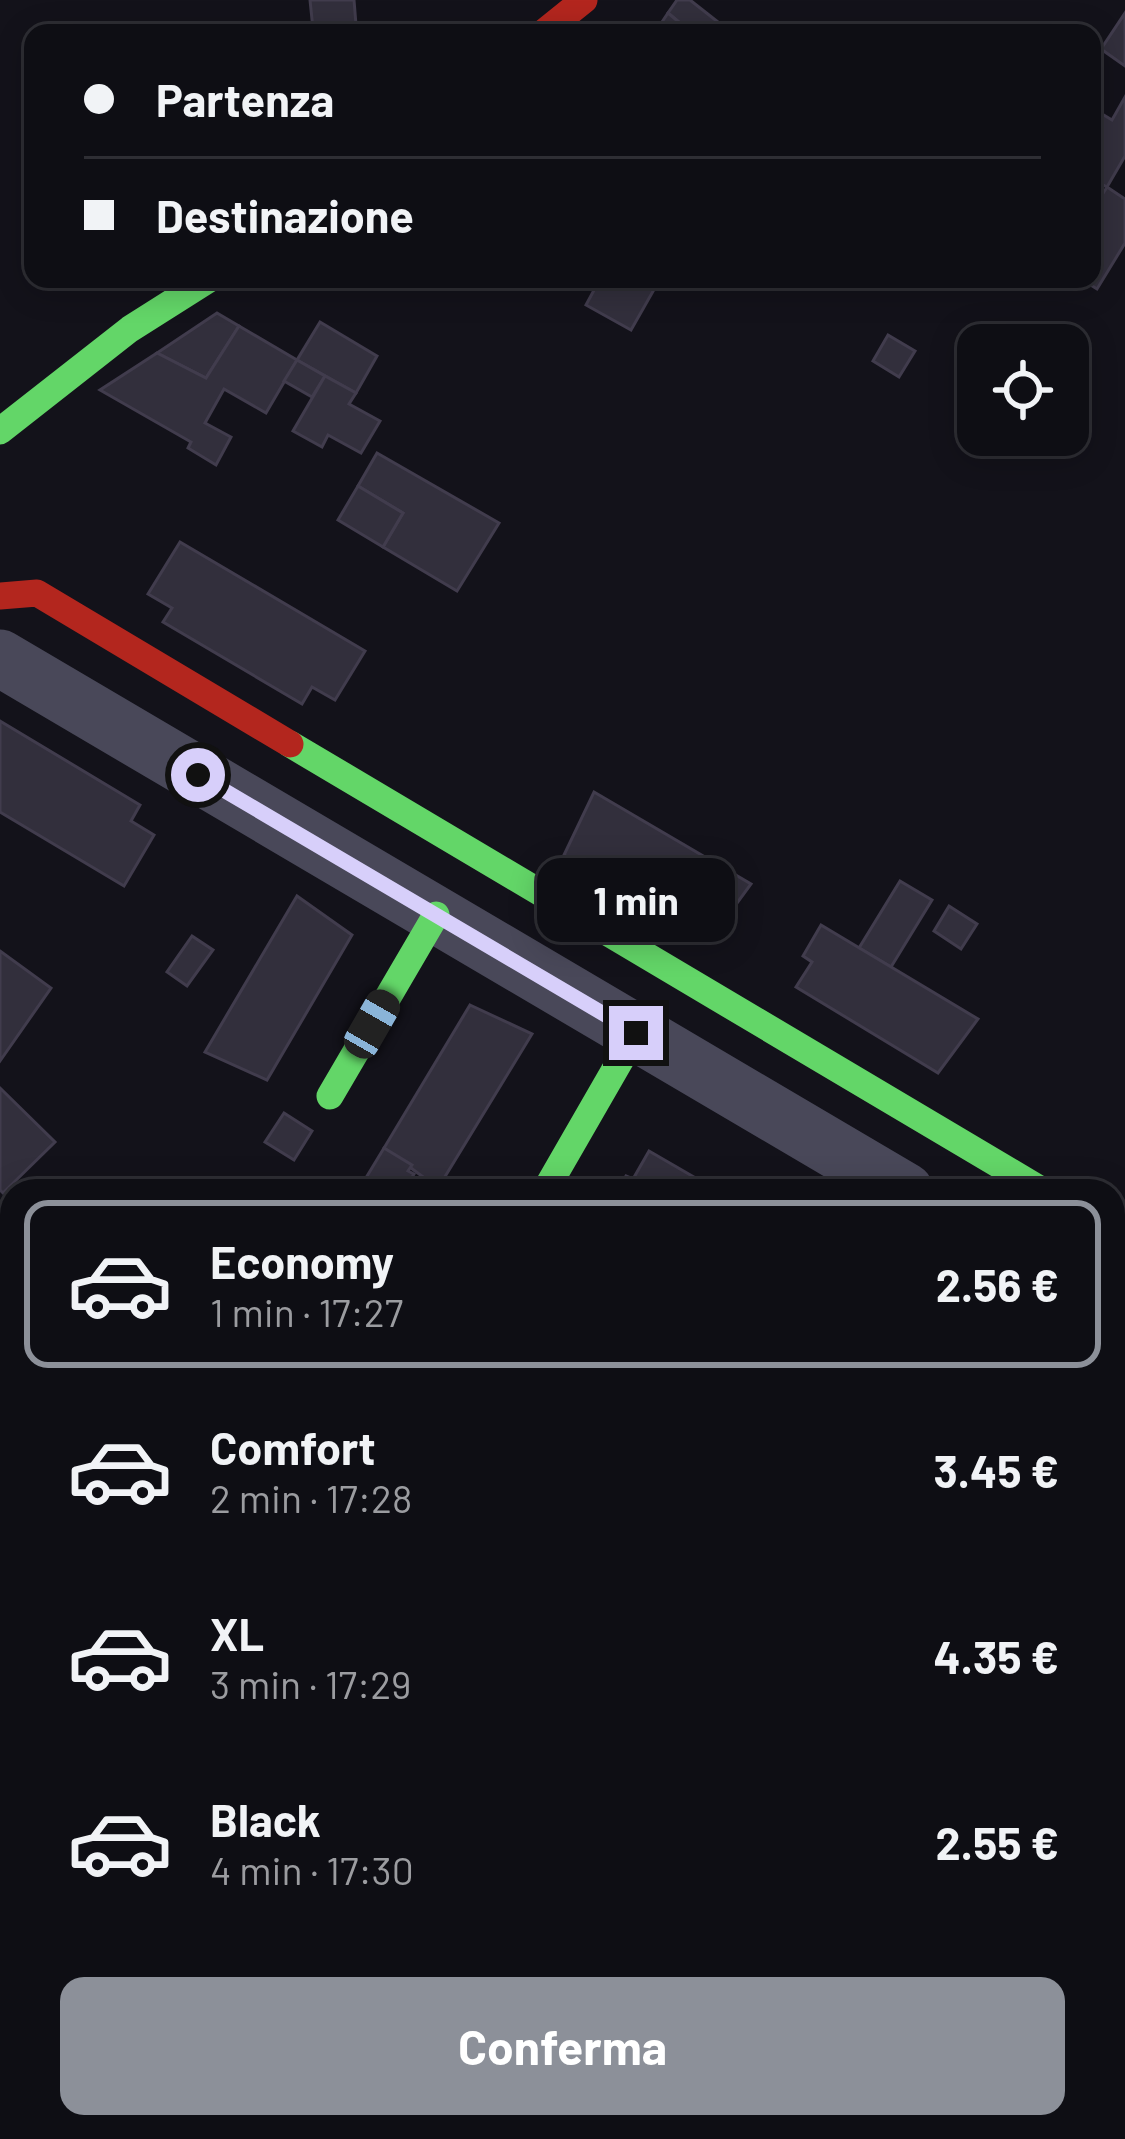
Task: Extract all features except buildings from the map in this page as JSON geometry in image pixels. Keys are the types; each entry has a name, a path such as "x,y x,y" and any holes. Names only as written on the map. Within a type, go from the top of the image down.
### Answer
{"street":[{"path":"554,24 584,0"},
{"path":"0,431 130,328 194,288"},
{"path":"0,596 38,593 1023,1179"},
{"path":"0,658 884,1179"},
{"path":"330,1096 436,915"},
{"path":"551,1179 636,1033"},
{"path":"910,1179 938,1128"}],"traffic: fast":[{"path":"0,431 130,329 195,288"},
{"path":"290,744 1023,1179"},
{"path":"330,1096 436,915"},
{"path":"552,1179 636,1033"}],"traffic: jam":[{"path":"554,24 584,0"},
{"path":"0,596 37,593 290,744"}],"route":[{"path":"198,775 636,1033"}]}
